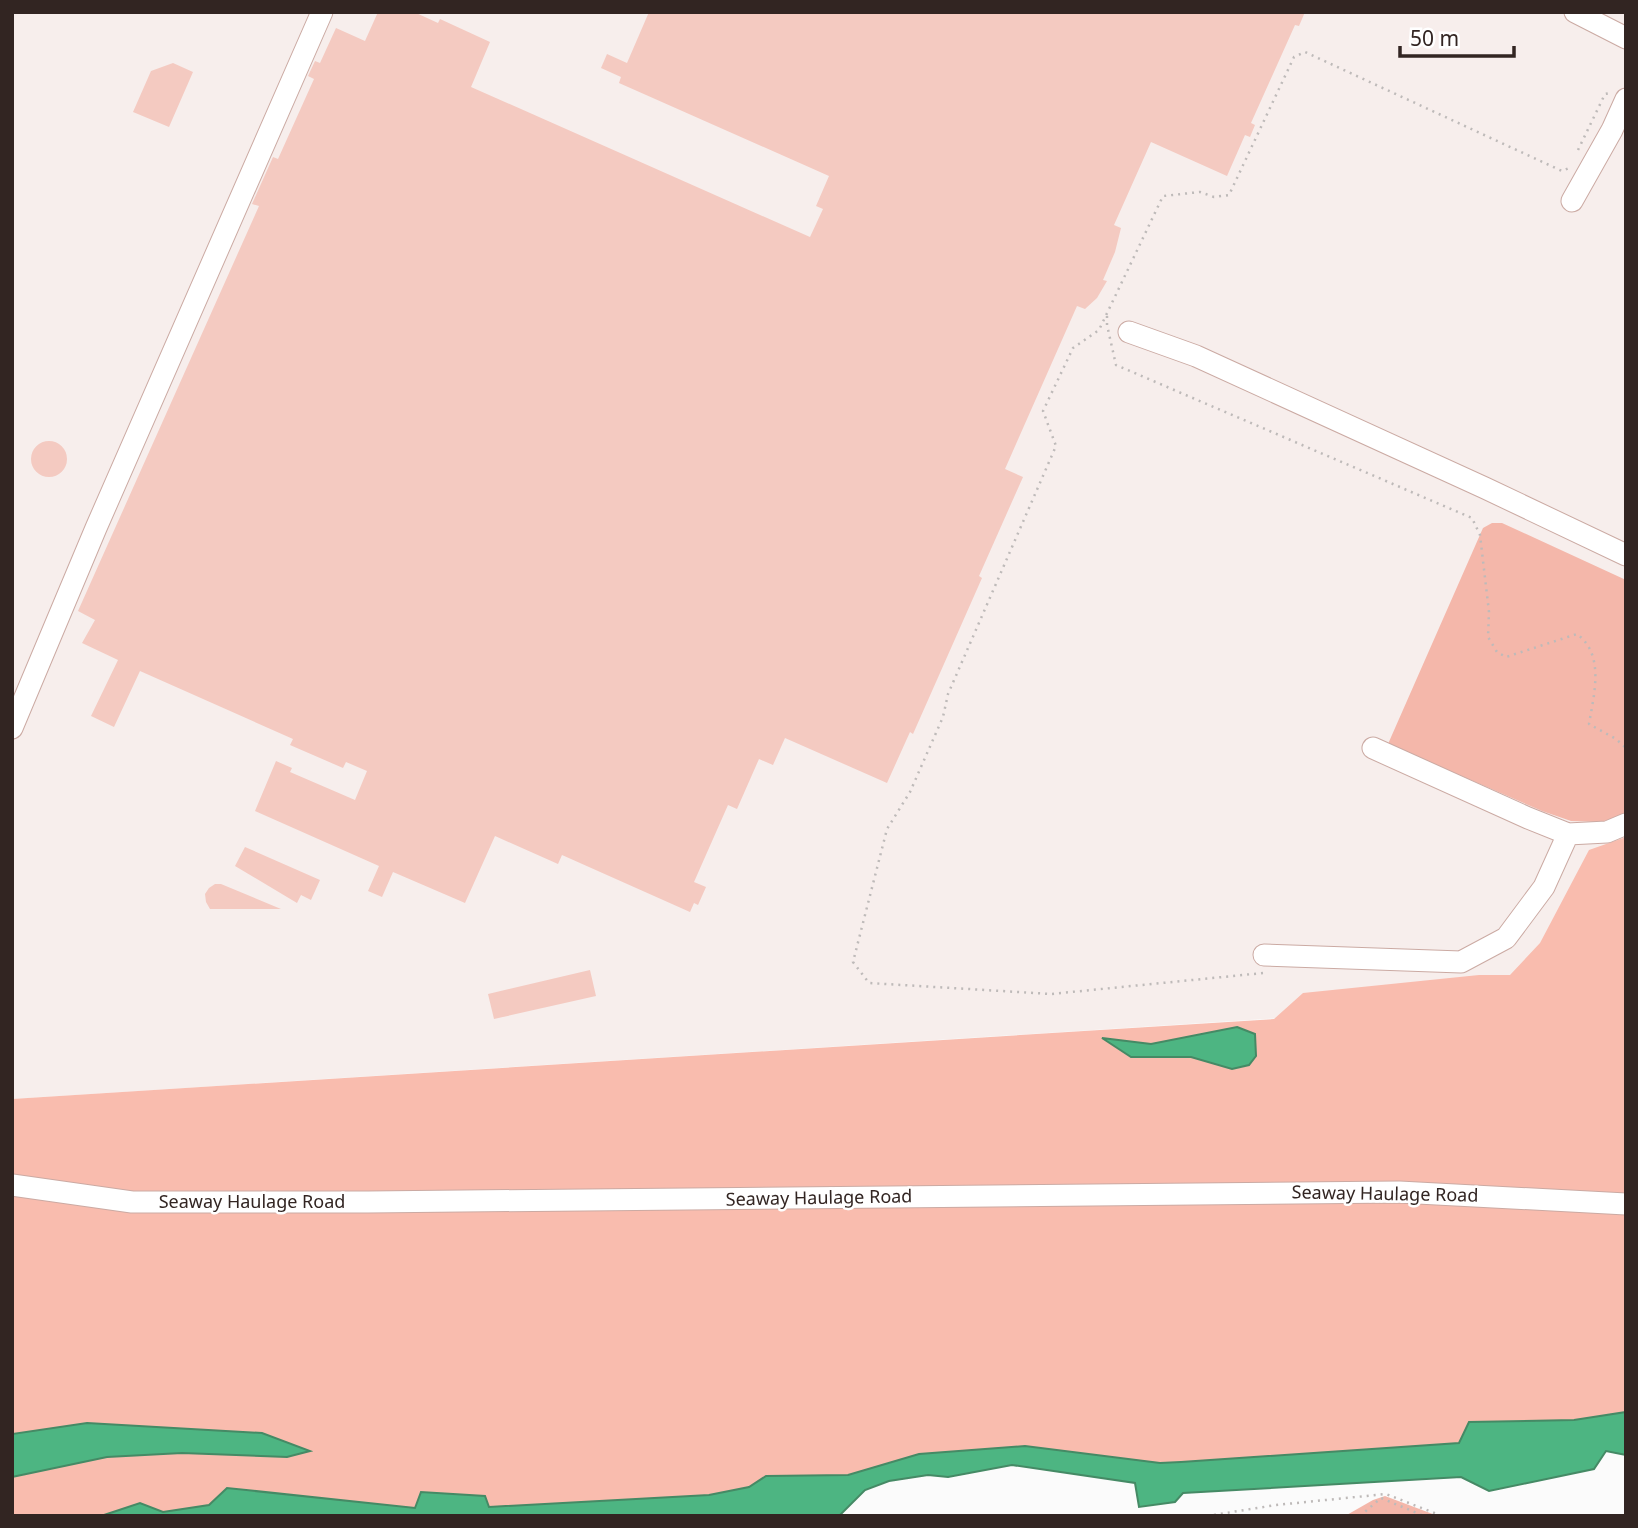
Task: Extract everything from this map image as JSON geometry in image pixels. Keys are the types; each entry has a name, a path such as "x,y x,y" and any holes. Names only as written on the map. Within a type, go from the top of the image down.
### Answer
{"street":[{"path":"12,729 96,528 322,12"},
{"path":"1575,12 1626,37"},
{"path":"1572,201 1612,130 1620,96"},
{"path":"1129,332 1196,356 1626,555"},
{"path":"1373,747 1568,834 1607,832 1626,824"},
{"path":"1267,962 1461,962 1506,939 1544,887 1568,834"},
{"name":"Seaway Haulage Road","path":"12,1185 132,1202 1399,1192 1626,1204"}],"path":[{"path":"1267,962 1260,974 1051,994 869,983 853,962 887,828 910,792 943,717 948,694 1056,446 1043,411 1073,348 1099,330 1163,196 1200,192 1214,197 1229,195 1294,57 1305,52 1562,171 1570,168"},
{"path":"1576,156 1605,94 1620,96"},
{"path":"1107,312 1107,325 1116,365 1472,518 1480,535 1489,612 1488,637 1497,652 1506,657 1577,634 1588,642 1596,666 1594,696 1588,724 1616,739 1626,748"},
{"path":"1207,1516 1276,1505 1386,1494 1442,1516"},
{"path":"1360,1516 1381,1498 1424,1516"}],"shaded area":[{"path":"12,12 1626,12 1626,996 12,1099"},
{"path":"1492,523 1502,523 1626,580 1626,814 1601,822 1571,821 1388,744 1483,528"},
{"path":"1626,837 1626,1412 1574,1420 1470,1422 1459,1443 1181,1462 1160,1463 1025,1446 919,1454 848,1475 767,1476 750,1487 709,1495 489,1507 209,1505 163,1513 140,1503 101,1516 12,1516 12,1099 1274,1019 1303,993 1479,975 1510,975 1540,943 1589,850"},
{"path":"1237,1027 1255,1034 1256,1056 1249,1065 1232,1069 1191,1057 1131,1057 1102,1038 1151,1044"},
{"path":"1626,1412 1626,1455 1606,1451 1594,1469 1489,1491 1461,1477 1183,1493 1175,1502 1139,1507 1135,1483 1012,1465 948,1477 928,1475 889,1481 865,1490 839,1516 101,1516 140,1503 163,1512 209,1505 227,1488 415,1508 421,1492 485,1496 489,1507 709,1495 749,1487 766,1476 848,1475 919,1454 1025,1446 1160,1463 1181,1462 1459,1443 1469,1422 1574,1420"},
{"path":"87,1423 262,1433 310,1451 287,1457 182,1453 107,1457 12,1477 12,1434"},
{"path":"1385,1496 1438,1516 1345,1516"}],"building":[{"path":"378,12 414,12 438,23 440,19 490,42 471,87 810,237 823,209 816,206 829,176 619,83 621,77 601,68 607,54 627,63 649,12 1305,12 1299,26 1295,25 1251,123 1255,125 1250,137 1245,135 1227,176 1151,142 1114,225 1121,228 1115,252 1103,280 1107,281 1097,298 1085,309 1077,306 1005,469 1023,477 913,734 910,732 887,783 785,738 773,765 759,759 737,809 728,805 694,882 706,887 698,905 694,903 690,912 562,855 558,864 495,836 465,903 393,872 382,897 368,891 379,866 255,811 276,761 292,768 290,772 355,800 367,771 346,762 343,768 290,745 293,739 140,671 114,727 91,716 118,660 82,643 95,620 78,611 259,206 252,204 273,157 278,159 314,79 308,76 315,61 320,63 336,28 365,41"},
{"path":"173,63 193,72 169,127 133,112 151,71"},
{"path":"49,441 62,446 67,459 62,472 49,477 36,472 31,459 36,446"},
{"path":"245,847 320,880 311,900 301,895 297,903 235,866"},
{"path":"215,884 221,884 281,909 210,909 205,894"},
{"path":"590,970 596,996 494,1019 488,994"}]}
